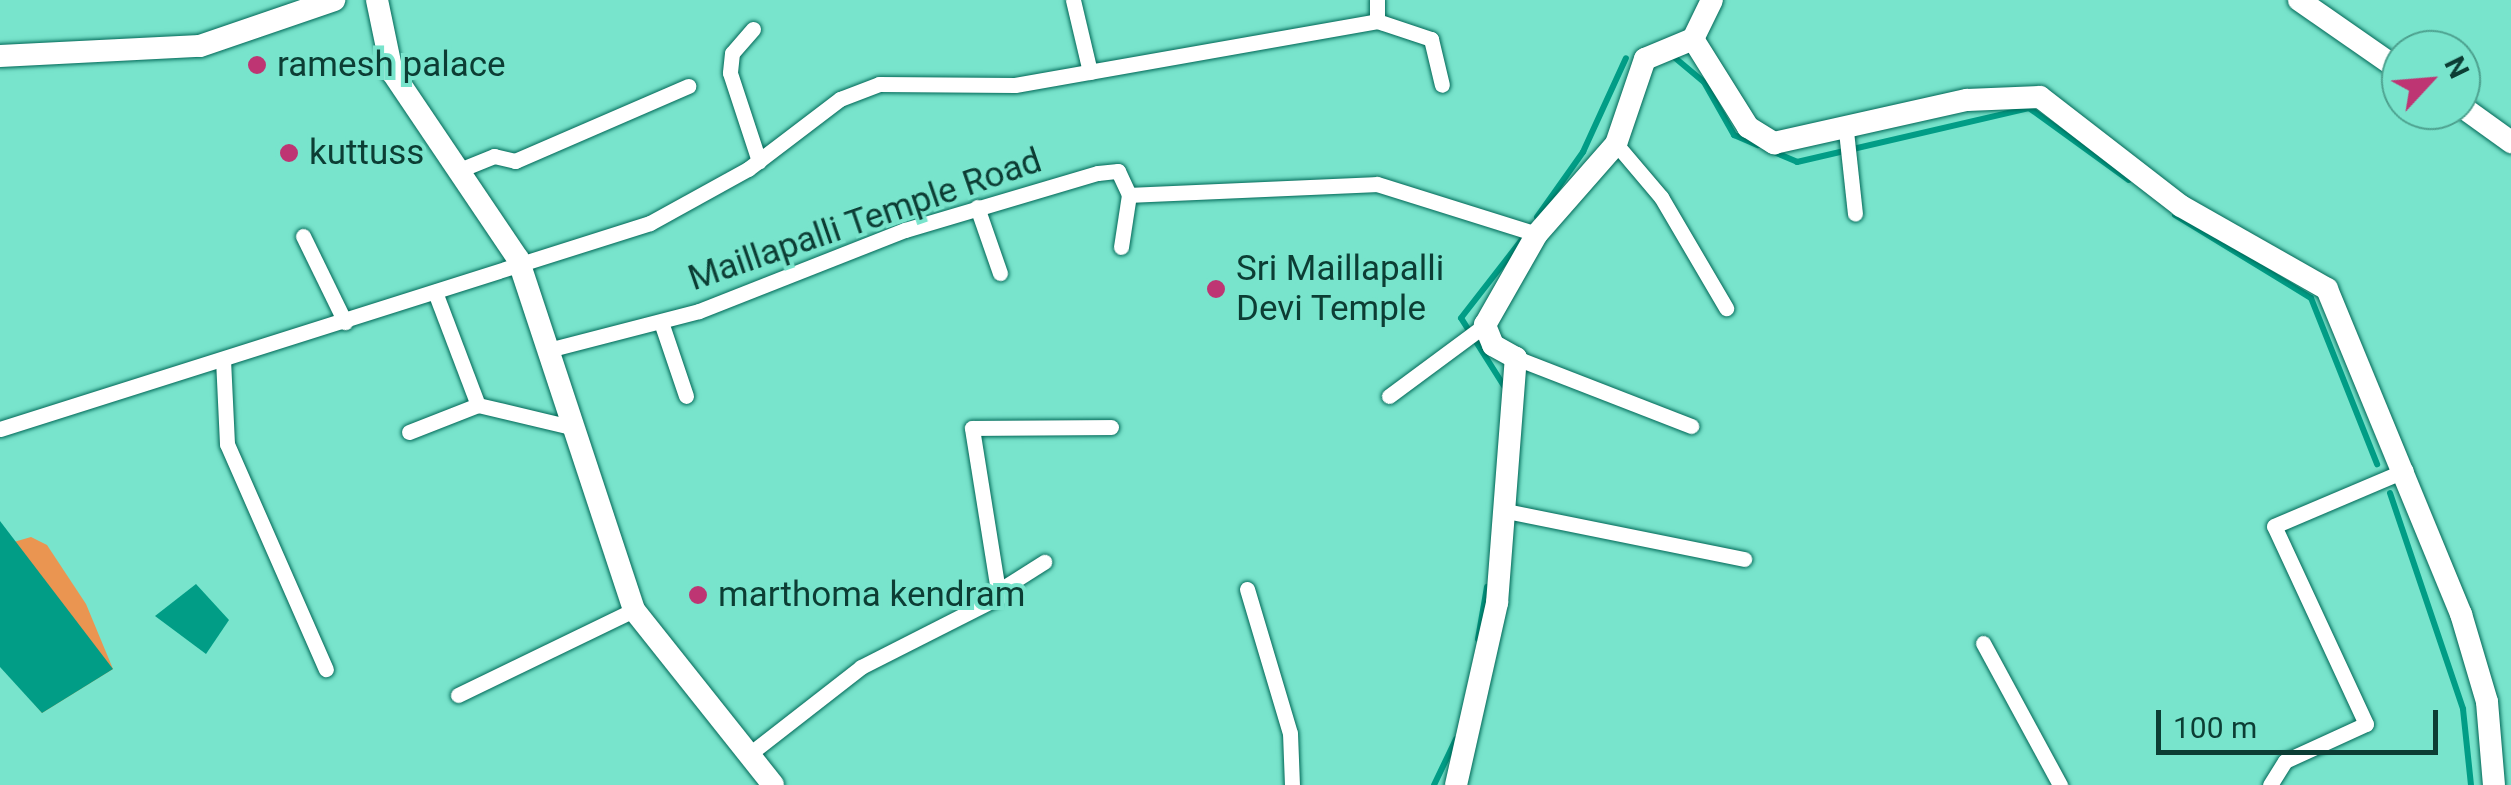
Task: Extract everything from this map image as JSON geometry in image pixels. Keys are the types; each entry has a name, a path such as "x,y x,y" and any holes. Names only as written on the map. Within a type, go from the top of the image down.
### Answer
{"street":[{"path":"0,56 200,46 334,0"},
{"path":"377,0 392,72 518,259 552,349 567,426 634,610 752,752 774,785"},
{"path":"1073,0 1090,72"},
{"path":"1377,0 1377,22 1432,40 1442,85"},
{"path":"1388,396 1485,325 1537,234 1616,144 1645,59 1693,39 1712,0"},
{"path":"2299,0 2381,57"},
{"name":"Maillapalli Temple Road","path":"0,430 346,322 518,259 650,223 758,161 840,99 879,84 1015,86 1377,22"},
{"path":"753,29 732,53 730,74 758,161"},
{"path":"1693,39 1748,127 1774,143 1846,131 1996,96 2062,107 2181,206 2327,289 2352,364 2406,470 2487,702 2494,785"},
{"path":"457,171 494,156 515,161 688,86"},
{"path":"2481,120 2511,142"},
{"path":"1846,131 1855,214"},
{"path":"1616,144 1662,197 1726,308"},
{"name":"Maillapalli Temple Road","path":"552,349 661,322 977,207 1098,173 1118,171 1129,195"},
{"path":"1121,247 1129,195 1377,184 1537,234"},
{"path":"977,207 1000,273"},
{"path":"304,236 346,322"},
{"path":"436,292 478,406"},
{"path":"661,322 686,396"},
{"path":"1485,325 1493,344 1516,358 1691,426"},
{"path":"1456,785 1498,603 1516,358"},
{"path":"224,359 227,444 326,669"},
{"path":"409,432 478,406 567,426"},
{"path":"1003,588 981,521 972,428 1112,426"},
{"path":"2271,784 2285,762 2366,724 2274,526 2406,470"},
{"path":"1506,511 1744,558"},
{"path":"752,752 861,667 993,603 1003,588 1044,562"},
{"path":"1247,588 1290,733 1292,785"},
{"path":"458,694 634,610"},
{"path":"1984,643 2060,785"}],"shaded area":[{"path":"0,521 113,669 42,713 0,667"},
{"path":"31,537 47,545 86,604 113,669 42,713 0,662 0,546"},
{"path":"196,584 229,620 206,654 155,616"}],"waterway":[{"path":"1674,57 1704,82 1734,135 1758,145"},
{"path":"1537,217 1583,152 1626,58"},
{"path":"1774,152 1797,162 2029,108 2129,180"},
{"path":"2175,215 2311,298 2377,464"},
{"path":"1504,386 1461,318 1521,241"},
{"path":"2390,493 2463,709 2471,785"},
{"path":"1478,639 1487,587"},
{"path":"1434,785 1456,739"}],"place":[{"name":"ramesh palace","path":"257,65"},
{"name":"kuttuss","path":"289,153"},
{"name":"Sri Maillapalli Devi Temple","path":"1216,289"},
{"name":"marthoma kendram","path":"698,595"}]}
